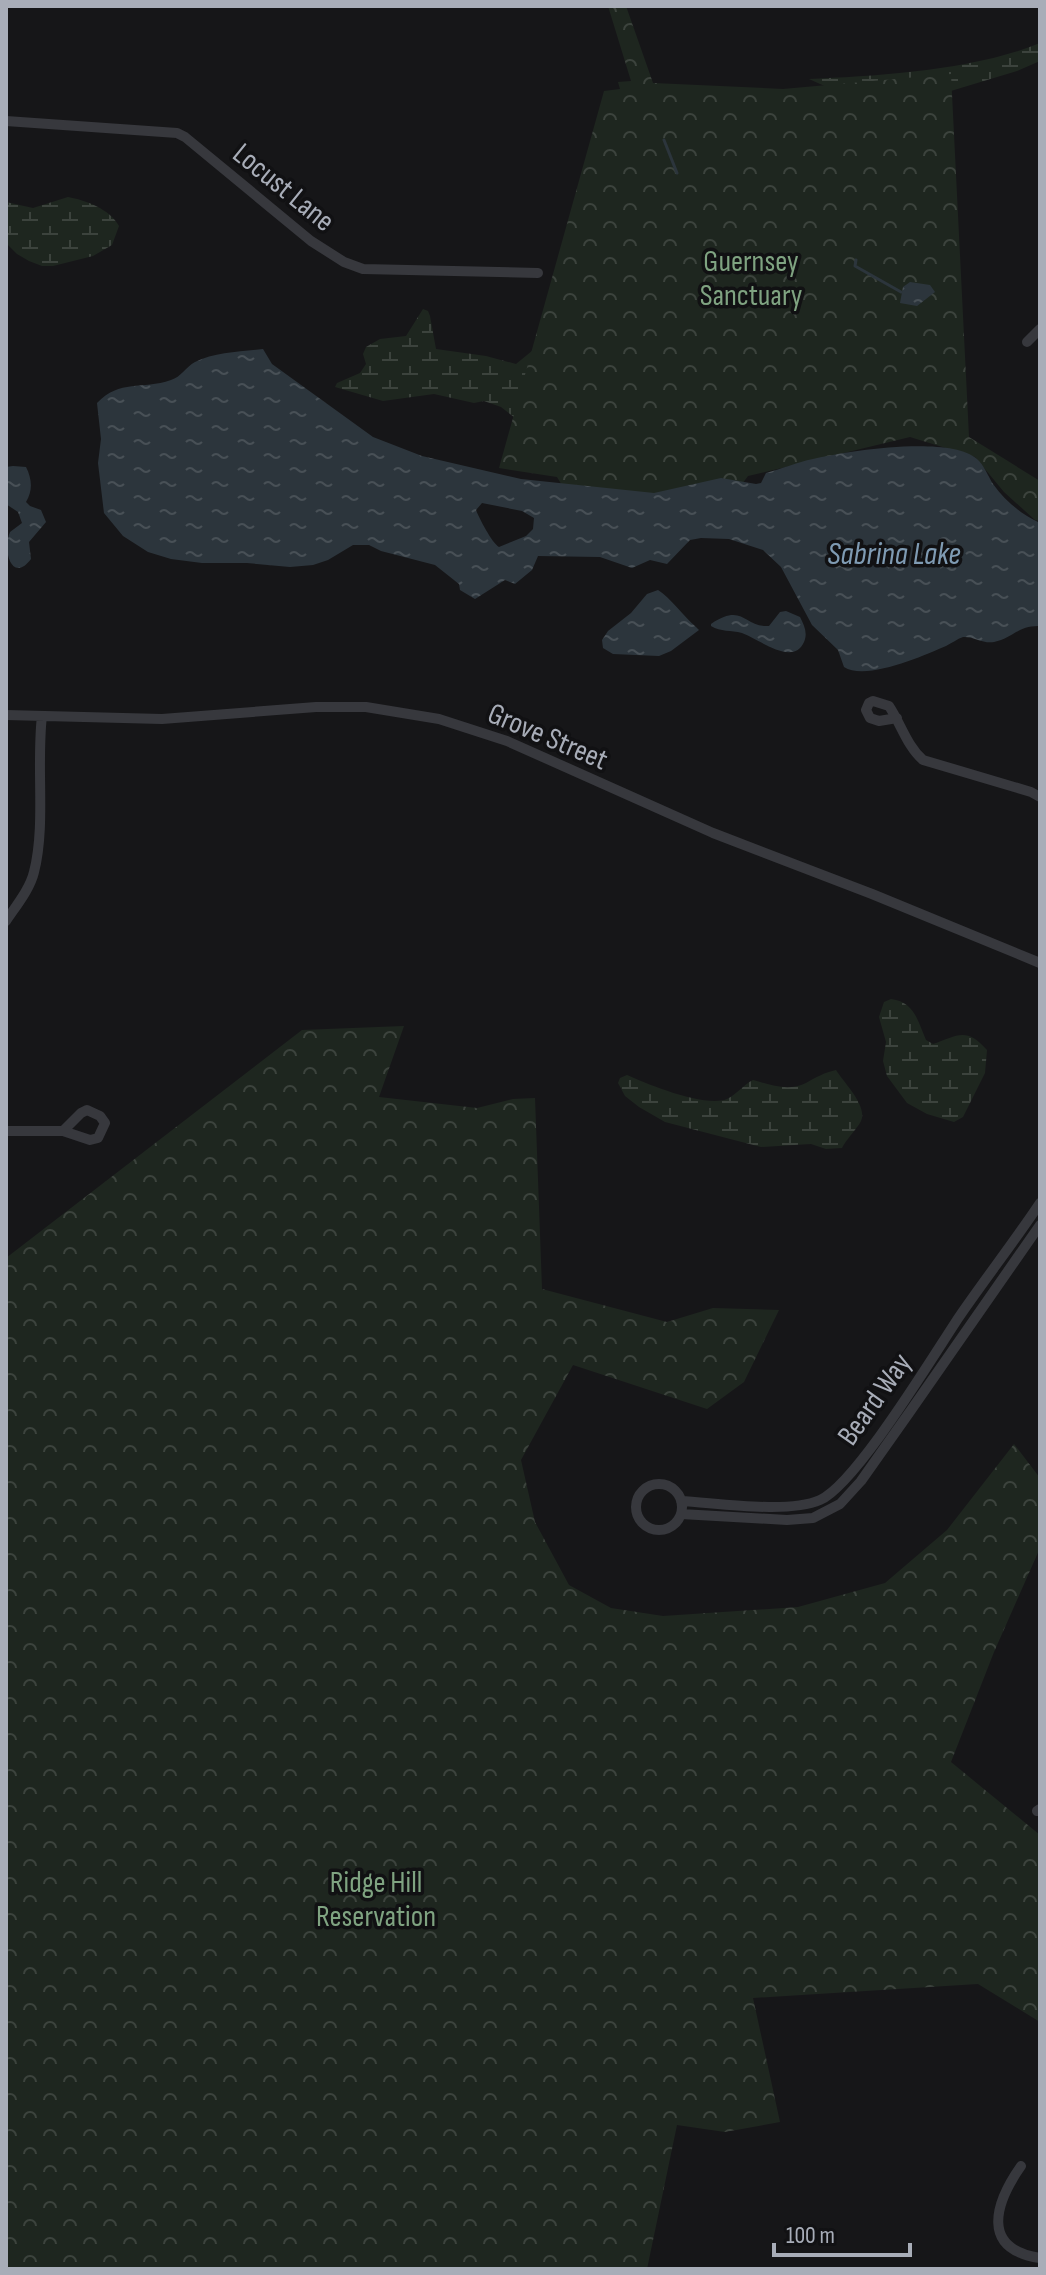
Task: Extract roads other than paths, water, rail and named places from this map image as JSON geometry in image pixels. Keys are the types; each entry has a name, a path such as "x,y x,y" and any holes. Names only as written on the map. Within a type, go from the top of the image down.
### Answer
{"street":[{"name":"Locust Lane","path":"6,121 177,133 311,241 344,262 363,269 538,273"},
{"path":"1027,342 1040,329"},
{"name":"Grove Street","path":"6,715 162,719 316,707 366,707 439,719 507,741 694,825 871,893 1040,963"},
{"path":"6,921 34,874 39,810 38,746 42,716"},
{"path":"897,718 913,752 923,760 1040,797"},
{"path":"6,1131 63,1131"},
{"name":"Beard Way","path":"1040,1203 889,1420 834,1492 820,1500 797,1506 681,1501 672,1487 655,1483 642,1490 635,1506 639,1520 653,1529 669,1528 681,1514 787,1520 813,1518 840,1504 861,1481 1040,1225"},
{"path":"681,1501 681,1514"},
{"path":"1021,2166 1006,2188 996,2220 1002,2236 1012,2249 1040,2258"}],"water":[{"path":"910,282 930,285 935,292 917,306 900,303 903,287"},
{"name":"Sabrina Lake","path":"263,349 272,364 373,437 422,456 521,479 654,493 721,478 761,483 766,473 807,460 849,452 922,446 963,452 979,461 1009,502 1040,523 1040,626 1026,628 994,642 963,637 895,666 854,671 844,667 838,650 812,625 781,567 763,550 729,539 690,540 667,564 650,560 632,568 600,557 538,556 532,570 515,584 505,580 475,599 460,590 459,584 435,565 369,545 353,545 328,560 290,567 171,559 148,552 123,536 104,513 98,463 101,439 97,403 123,388 175,379 203,359","holes":["482,503 522,511 534,518 533,529 526,536 499,547 489,536 476,510"]},
{"path":"6,467 26,467 31,484 26,502 41,510 46,522 29,542 31,559 19,568 10,562 7,548 10,532 22,523 18,512 6,504"},
{"path":"658,590 699,630 659,656 613,654 603,648 602,640 608,631 631,613 647,594"},
{"path":"786,611 800,617 806,632 804,642 792,652 775,649 742,633 711,626 722,618 737,615 760,626 769,626 780,612"}],"waterway":[{"path":"664,140 677,173"},
{"path":"856,260 855,266 901,292"}],"park label":[{"name":"Guernsey Sanctuary","path":"751,278"},
{"name":"Ridge Hill Reservation","path":"376,1899"}]}
